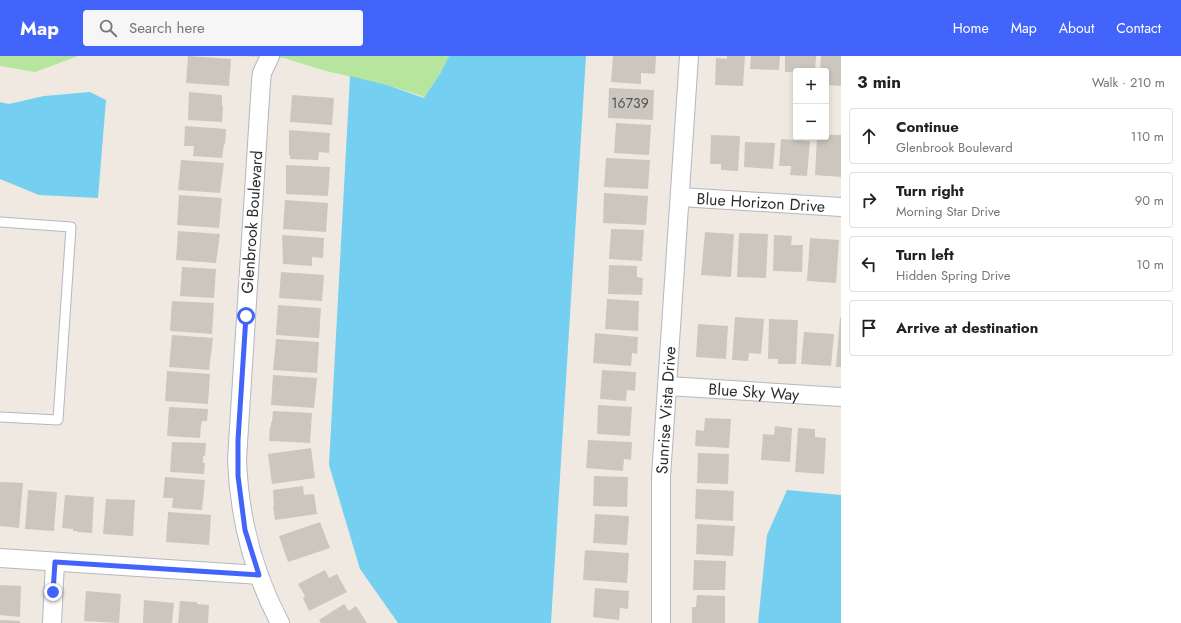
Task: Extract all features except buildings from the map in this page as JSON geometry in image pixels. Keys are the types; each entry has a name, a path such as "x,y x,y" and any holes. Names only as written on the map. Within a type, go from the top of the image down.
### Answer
{"street":[{"name":"Glenbrook Boulevard","path":"270,56 262,73 261,82 238,440 238,476 245,530 259,575 280,623"},
{"name":"Sunrise Vista Drive","path":"661,623 661,483 689,56"},
{"name":"Blue Horizon Drive","path":"680,197 841,207"},
{"name":"Blue Sky Way","path":"668,386 841,397"},
{"path":"0,558 259,575"},
{"path":"52,623 55,562"}],"lane":[{"path":"0,222 71,227 58,420 0,417"}],"green space":[{"path":"0,56 78,56 35,72 0,66"},
{"path":"241,56 449,56 440,74 424,98 422,96 387,85 326,71 284,58"}],"water":[{"path":"449,56 586,56 551,623 398,623 360,569 329,465 350,76 387,85 424,98 440,74"},
{"path":"90,92 106,100 98,198 39,195 0,179 0,102 9,104 44,96"},
{"path":"787,490 841,495 841,623 758,623 767,535"}],"route":[{"path":"53,592 55,562 259,575 245,530 239,494 237,458 246,316"}]}
